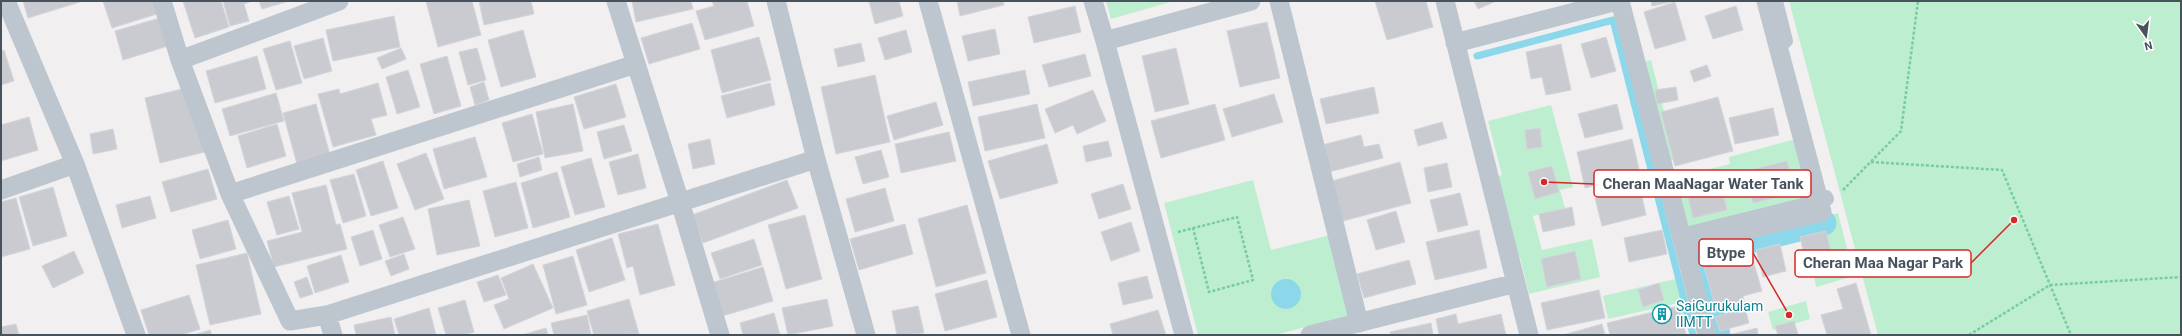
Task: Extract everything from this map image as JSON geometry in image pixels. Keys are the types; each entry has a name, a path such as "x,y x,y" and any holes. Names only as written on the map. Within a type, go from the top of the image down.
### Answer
{"street":[{"path":"6,1 75,164 136,335"},
{"path":"162,1 180,60 230,194 290,321 327,315 816,159"},
{"path":"180,60 339,1"},
{"path":"616,1 680,202 720,335"},
{"path":"776,1 816,159 866,335"},
{"path":"928,1 1021,335"},
{"path":"1093,1 1184,335"},
{"path":"1105,41 1251,1"},
{"path":"1279,1 1359,323"},
{"path":"1445,1 1528,335"},
{"path":"1455,43 1617,1"},
{"path":"1620,1 1707,335"},
{"path":"1766,1 1820,206"},
{"path":"1683,240 1820,206 1826,199 1776,1"},
{"path":"230,194 636,64"},
{"path":"1,190 75,164"},
{"path":"1310,335 1516,283"},
{"path":"327,315 333,335"}],"path":[{"path":"1820,206 1871,162 1901,131 1918,1"},
{"path":"1871,162 2002,170 2071,335"},
{"path":"1158,237 1237,217 1253,280 1209,292 1194,228"},
{"path":"1969,335 2050,285 2181,277"}],"green space":[{"path":"1106,1 1174,1 1111,19"},
{"path":"1789,1 2181,1 2181,335 1878,335"},
{"path":"1651,60 1676,159 1666,162 1641,63"},
{"path":"1551,105 1573,187 1560,190 1565,208 1533,216 1542,250 1592,239 1600,277 1529,294 1520,257 1513,258 1492,178 1502,175 1488,121"},
{"path":"1799,138 1816,206 1685,238 1670,179 1730,164 1729,157"},
{"path":"1253,180 1271,250 1330,235 1350,315 1275,335 1198,335 1164,203"},
{"path":"1838,213 1854,276 1816,287 1813,271 1834,266 1825,235 1800,241 1795,224"},
{"path":"1688,276 1699,322 1684,326 1678,303 1608,319 1603,296"},
{"path":"1806,301 1810,319 1773,330 1768,312"}],"water":[{"path":"1286,279 1297,283 1301,294 1297,305 1286,309 1275,305 1271,294 1275,283"}],"building":[{"path":"23,1 83,1 28,18"},
{"path":"103,1 156,1 160,13 112,28"},
{"path":"183,1 221,1 229,27 195,38"},
{"path":"223,1 252,1 244,4 249,21 230,26"},
{"path":"259,1 289,1 262,9"},
{"path":"426,1 472,1 481,35 438,47"},
{"path":"479,1 531,1 534,14 484,25"},
{"path":"632,1 691,1 693,9 636,22"},
{"path":"712,1 747,1 754,26 705,40 696,11 714,6"},
{"path":"869,1 899,1 903,16 875,24"},
{"path":"957,1 1003,1 1004,5 960,16"},
{"path":"1375,1 1426,1 1433,27 1387,40"},
{"path":"1474,1 1496,1 1478,9"},
{"path":"1651,1 1675,1 1652,6"},
{"path":"1675,2 1686,40 1655,49 1644,12"},
{"path":"1075,6 1081,32 1034,43 1028,17"},
{"path":"1736,6 1743,30 1713,39 1705,16"},
{"path":"394,16 400,47 333,61 326,30"},
{"path":"160,18 168,46 123,60 115,31"},
{"path":"1267,22 1280,78 1240,87 1227,31"},
{"path":"692,23 700,49 649,64 641,38"},
{"path":"995,29 1000,54 968,61 962,36"},
{"path":"523,30 536,77 501,87 488,40"},
{"path":"906,30 912,52 885,60 878,38"},
{"path":"759,37 771,80 722,93 711,50"},
{"path":"1606,37 1616,71 1591,78 1581,44"},
{"path":"323,38 332,71 304,79 294,46"},
{"path":"290,41 302,83 276,90 263,49"},
{"path":"861,43 865,61 838,67 834,49"},
{"path":"1561,44 1571,90 1546,95 1542,77 1531,79 1526,52"},
{"path":"401,48 406,59 382,69 377,58"},
{"path":"477,48 486,80 468,85 459,52"},
{"path":"1176,48 1189,104 1155,112 1142,56"},
{"path":"4,50 14,81 1,85 1,51"},
{"path":"1085,54 1091,76 1049,87 1042,65"},
{"path":"257,56 266,89 215,103 206,71"},
{"path":"447,56 461,106 434,114 420,64"},
{"path":"1707,65 1711,76 1694,82 1690,71"},
{"path":"408,70 420,107 397,114 386,77"},
{"path":"1025,70 1030,94 973,106 968,82"},
{"path":"875,75 890,142 836,154 821,87"},
{"path":"484,82 489,100 475,105 470,87"},
{"path":"378,83 387,115 371,119 376,135 333,147 318,94 339,89 340,94"},
{"path":"770,83 775,105 727,118 721,96"},
{"path":"616,84 626,117 584,129 574,97"},
{"path":"190,87 205,152 160,163 145,98"},
{"path":"1374,87 1379,113 1326,124 1320,99"},
{"path":"1676,87 1678,100 1657,104 1655,90"},
{"path":"1093,90 1106,121 1077,134 1073,125 1055,133 1045,109"},
{"path":"276,93 284,121 230,136 222,109"},
{"path":"1274,94 1283,122 1232,137 1223,109"},
{"path":"1718,97 1733,151 1675,166 1661,112"},
{"path":"936,102 943,125 894,140 887,116"},
{"path":"316,104 330,155 297,164 283,113"},
{"path":"573,104 583,151 545,158 536,112"},
{"path":"1037,104 1045,138 985,151 978,117"},
{"path":"1215,104 1225,140 1161,158 1151,121"},
{"path":"1617,104 1623,129 1585,138 1578,114"},
{"path":"1773,108 1779,135 1735,144 1729,118"},
{"path":"532,114 543,154 513,162 502,123"},
{"path":"29,117 38,150 1,161 1,125"},
{"path":"1442,122 1447,138 1418,146 1414,130"},
{"path":"277,124 286,156 247,168 238,136"},
{"path":"624,125 632,151 604,159 597,132"},
{"path":"1540,128 1542,147 1527,149 1525,130"},
{"path":"113,129 117,149 93,154 90,134"},
{"path":"949,132 956,161 901,173 895,144"},
{"path":"1361,135 1364,147 1379,144 1383,158 1329,172 1322,145"},
{"path":"475,137 487,177 444,189 433,149"},
{"path":"710,139 715,164 693,169 688,144"},
{"path":"1632,139 1639,169 1620,173 1621,179 1585,188 1577,152"},
{"path":"1108,141 1112,156 1086,162 1083,146"},
{"path":"1047,144 1058,183 1000,199 988,161"},
{"path":"881,150 889,177 863,184 855,157"},
{"path":"426,153 444,199 415,210 397,164"},
{"path":"638,154 646,188 618,195 609,162"},
{"path":"539,157 542,170 520,177 517,164"},
{"path":"591,158 605,207 575,215 561,167"},
{"path":"383,161 398,208 371,216 356,170"},
{"path":"1787,161 1795,193 1753,203 1746,171"},
{"path":"1400,162 1411,203 1343,221 1332,181"},
{"path":"1447,163 1452,187 1428,192 1424,168"},
{"path":"1552,166 1559,192 1535,199 1528,172"},
{"path":"208,169 217,199 171,212 162,182"},
{"path":"557,172 570,217 533,228 521,183"},
{"path":"354,174 366,216 343,223 330,180"},
{"path":"1719,177 1727,210 1693,218 1685,185"},
{"path":"787,180 798,208 703,243 692,215"},
{"path":"516,182 528,228 495,237 483,191"},
{"path":"1123,184 1131,209 1099,219 1091,194"},
{"path":"326,185 336,225 340,224 347,249 274,267 267,241 302,232 292,193"},
{"path":"53,187 67,236 33,246 19,197"},
{"path":"885,188 894,221 855,232 846,199"},
{"path":"1640,188 1646,215 1602,226 1595,198"},
{"path":"1460,193 1468,225 1438,232 1430,200"},
{"path":"150,196 156,218 122,228 116,205"},
{"path":"289,196 299,229 277,235 267,202"},
{"path":"16,198 30,249 1,257 1,202"},
{"path":"469,200 480,246 437,255 428,209"},
{"path":"967,205 986,273 936,287 918,219"},
{"path":"1572,207 1575,225 1543,232 1539,214"},
{"path":"1396,211 1405,242 1376,250 1367,220"},
{"path":"805,215 822,279 786,289 768,225"},
{"path":"403,217 415,249 390,257 379,225"},
{"path":"228,220 236,249 200,259 192,230"},
{"path":"1131,222 1140,251 1111,261 1101,232"},
{"path":"658,224 675,285 640,295 633,266 627,268 618,234"},
{"path":"905,224 913,254 859,270 850,239"},
{"path":"373,230 382,259 360,266 351,237"},
{"path":"1479,230 1487,268 1435,280 1426,242"},
{"path":"1662,230 1667,254 1629,262 1624,238"},
{"path":"1826,231 1833,262 1807,268 1800,237"},
{"path":"612,238 625,280 589,292 576,250"},
{"path":"754,239 762,265 720,279 711,253"},
{"path":"1748,243 1762,291 1743,296 1745,305 1717,312 1701,256"},
{"path":"1780,244 1786,271 1763,277 1756,250"},
{"path":"74,251 84,273 53,288 42,266"},
{"path":"1575,251 1581,279 1547,287 1541,259"},
{"path":"247,253 261,314 210,325 196,265"},
{"path":"404,254 409,269 391,276 385,261"},
{"path":"341,255 349,282 315,293 307,266"},
{"path":"573,256 587,305 556,314 543,265"},
{"path":"1409,260 1416,284 1364,298 1357,274"},
{"path":"533,264 553,308 504,329 494,305 509,299 501,278"},
{"path":"763,267 773,301 719,317 708,284"},
{"path":"498,275 506,295 484,302 477,282"},
{"path":"1147,276 1153,298 1123,305 1118,283"},
{"path":"307,277 313,294 300,298 294,282"},
{"path":"987,280 997,317 945,331 935,294"},
{"path":"1659,283 1664,300 1643,307 1638,290"},
{"path":"1856,283 1871,335 1827,335 1821,315 1843,309 1837,289"},
{"path":"1599,290 1605,318 1547,330 1541,303"},
{"path":"189,295 200,329 181,335 149,335 141,310"},
{"path":"629,299 639,334 594,335 587,311"},
{"path":"827,299 833,326 788,335 782,308"},
{"path":"465,300 474,332 464,335 446,335 438,308"},
{"path":"918,306 924,333 897,335 892,311"},
{"name":"SaiGurukulam IIMTT","path":"1679,306 1686,335 1610,335 1607,323"},
{"path":"429,308 436,335 399,335 394,319"},
{"path":"1745,308 1749,323 1720,331 1715,317"},
{"path":"1158,310 1166,335 1113,335 1110,324"},
{"path":"774,313 780,335 743,335 740,323"},
{"path":"1456,314 1458,324 1501,314 1506,335 1439,335 1436,319"},
{"path":"587,315 591,335 554,335 551,323"},
{"path":"391,317 395,335 356,335 354,325"},
{"path":"1794,321 1798,335 1778,335 1775,326"},
{"path":"1431,323 1433,335 1391,335 1390,332"},
{"path":"16,324 19,335 1,335 1,327"},
{"path":"1602,324 1605,335 1563,335"},
{"path":"546,328 548,335 522,335"},
{"path":"1757,328 1758,335 1729,335"},
{"path":"210,330 212,335 194,335"}],"waterway":[{"path":"1477,56 1613,20 1693,335"},
{"path":"1718,335 1696,254 1824,223"}],"place":[{"name":"Cheran MaaNagar Water Tank","path":"1544,182"},
{"name":"Cheran Maa Nagar Park","path":"2014,220"},
{"name":"SaiGurukulam IIMTT","path":"1662,314"},
{"name":"Btype","path":"1789,315"}]}
